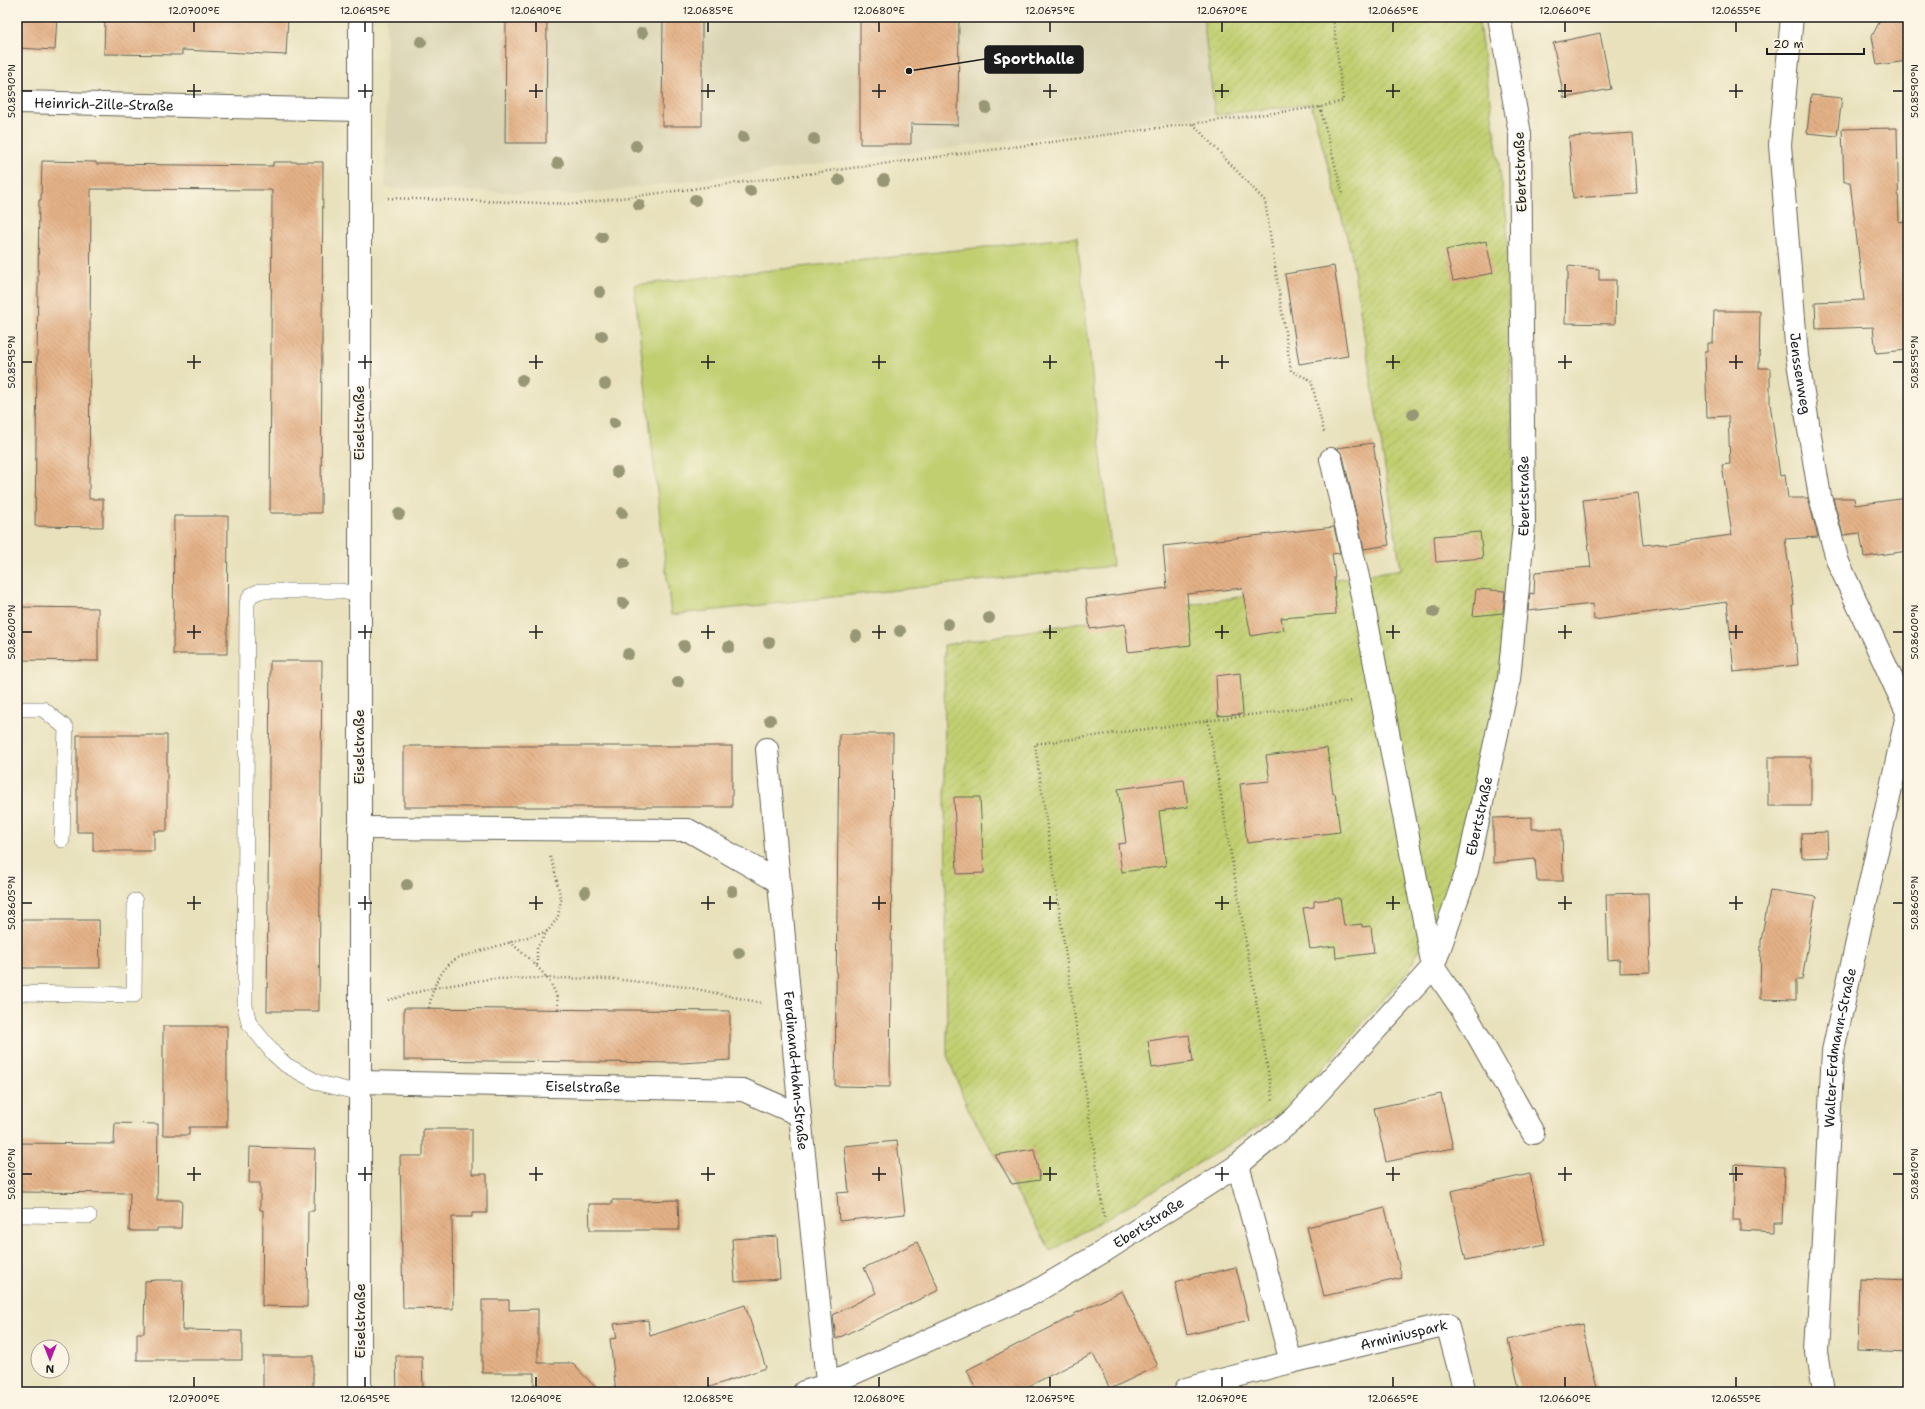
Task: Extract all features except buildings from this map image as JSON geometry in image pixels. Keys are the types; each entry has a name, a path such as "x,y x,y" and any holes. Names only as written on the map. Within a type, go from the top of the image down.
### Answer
{"street":[{"name":"Eiselstraße","path":"360,17 360,1392"},
{"name":"Ebertstraße","path":"804,1392 827,1389 1030,1295 1106,1250 1238,1165 1295,1118 1433,967 1467,871 1509,678 1524,525 1520,134 1499,17"},
{"name":"Jenssenweg","path":"1792,17 1780,144 1797,356 1820,497 1838,562 1908,712"},
{"name":"Heinrich-Zille-Straße","path":"17,102 359,110"},
{"path":"1331,459 1360,586 1433,967 1468,1018 1533,1134"},
{"name":"Walter-Erdmann-Straße","path":"1823,1392 1817,1352 1833,1051 1908,712"},
{"name":"Ferdinand-Hahn-Straße","path":"767,750 790,1008 827,1389"},
{"path":"359,828 688,830 779,882"},
{"name":"Eiselstraße","path":"360,1087 743,1090 800,1114"},
{"path":"1238,1165 1292,1362"},
{"name":"Arminiuspark","path":"1186,1392 1186,1389 1447,1324 1465,1392"}],"lane":[{"path":"359,595 341,591 260,591 251,595 247,603 244,930 245,1006 249,1023 274,1054 286,1065 319,1083 360,1087"},
{"path":"17,709 43,709 66,728 62,840"},
{"path":"17,993 134,995 135,901"},
{"path":"17,1215 89,1216"}],"path":[{"path":"359,198 575,204 1320,107 1343,101 1333,17"},
{"path":"1320,107 1343,195"},
{"path":"1193,123 1265,201 1292,371 1311,380 1331,459"},
{"path":"1106,1250 1105,1219 1035,744 1381,698"},
{"path":"1208,720 1273,1101"},
{"path":"530,829 550,856 554,867 561,900 558,917 537,948 537,966"},
{"path":"429,1008 433,988 445,967 457,958 548,931"},
{"path":"509,942 537,966 546,978 558,998 558,1009"},
{"path":"360,1007 433,988 489,979 546,978 613,979 687,987 790,1008"}],"shaded area":[{"path":"386,17 1203,17 1215,115 574,195 385,188"}],"green space":[{"path":"1203,17 1478,17 1507,220 1514,523 1500,678 1483,768 1450,889 1408,971 1287,1109 1051,1251 969,1111 947,1055 944,645 1133,615 1401,569 1351,252 1311,104 1215,115"},
{"path":"1077,237 1113,566 671,615 634,285"}],"place":[{"name":"Sporthalle","path":"909,71"}]}
